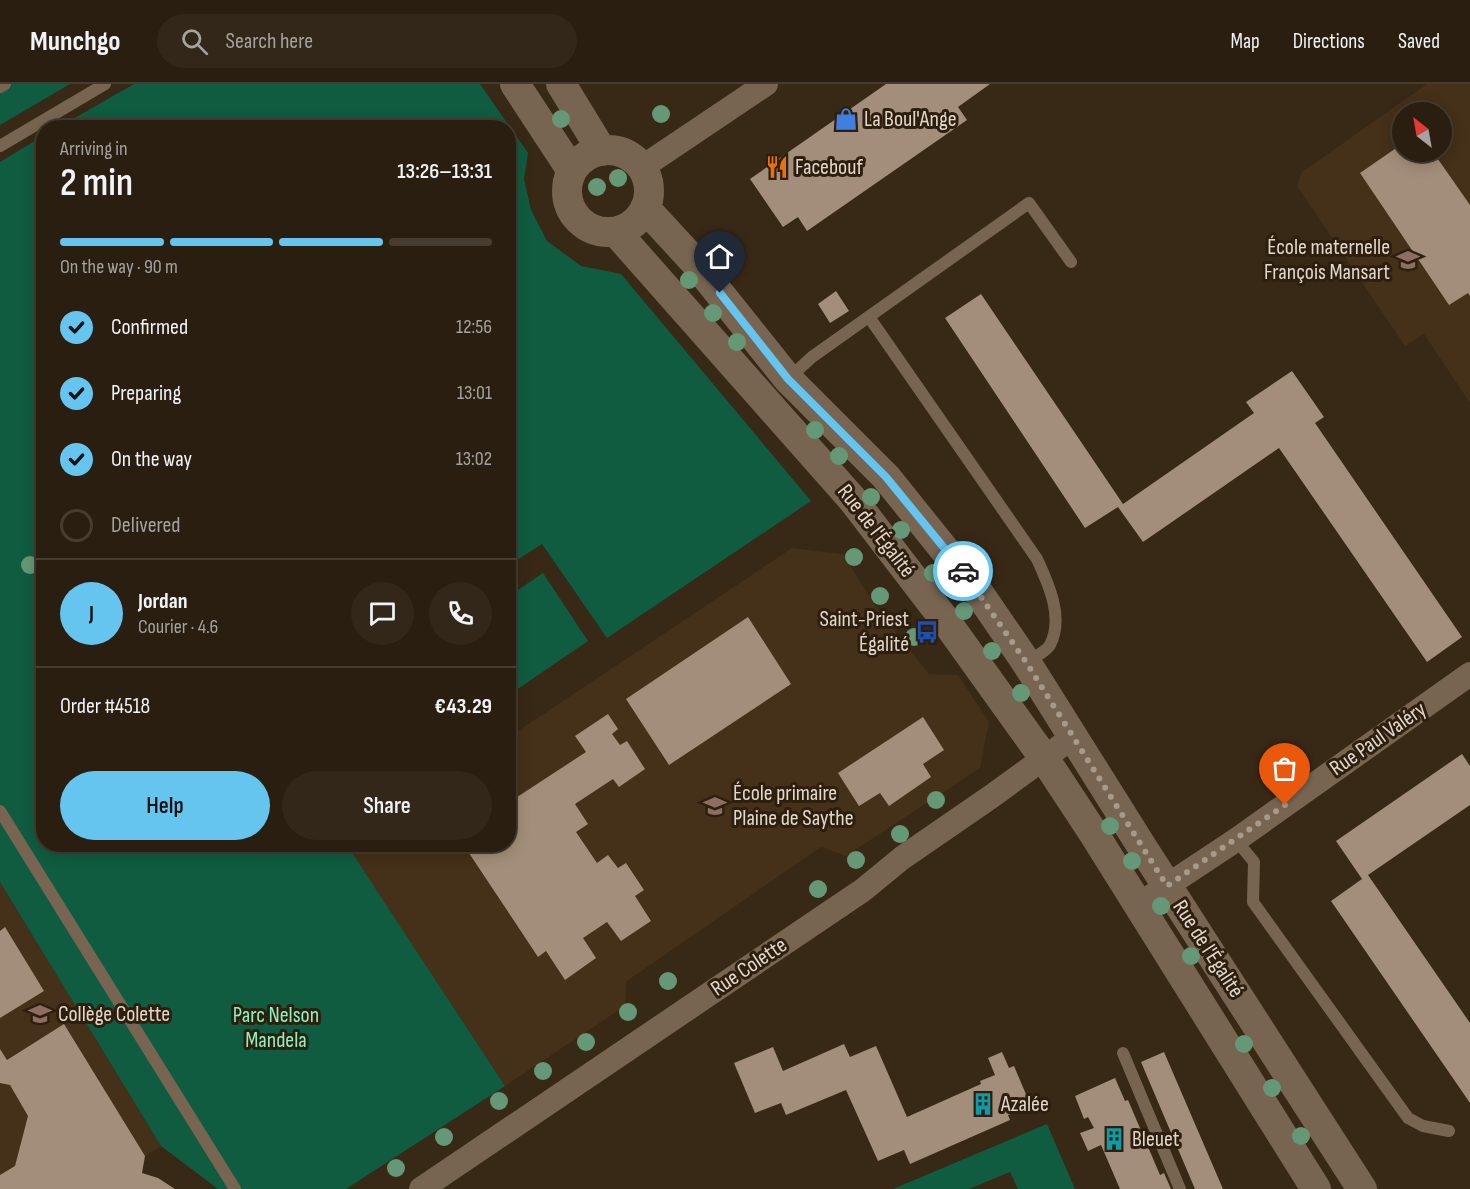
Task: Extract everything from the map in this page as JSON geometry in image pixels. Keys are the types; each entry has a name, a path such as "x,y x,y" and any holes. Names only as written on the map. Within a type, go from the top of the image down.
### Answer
{"street":[{"path":"515,84 572,171"},
{"path":"561,84 603,151"},
{"path":"641,168 766,84"},
{"path":"603,151 624,154 641,168 649,187 645,208 638,219 628,227 616,231 603,232 590,228 571,210 567,197 572,171 580,161 603,151"},
{"name":"Rue de l'Égalité","path":"645,208 692,259 788,379 886,477 976,589 1026,662 1362,1189"},
{"name":"Rue de l'Égalité","path":"616,231 853,500 945,620 1044,758 1316,1189"},
{"name":"Rue Paul Valéry","path":"1138,905 1236,840 1470,674"},
{"name":"Rue Colette","path":"421,1189 863,890 902,858 1073,737"}],"lane":[{"path":"0,87 5,84"},
{"path":"44,120 105,84"},
{"path":"0,146 36,125"},
{"path":"788,379 812,357 1029,203 1071,262"},
{"path":"869,317 1037,559 1047,580 1057,620 1049,646 1026,662"},
{"path":"0,811 235,1189"},
{"path":"1236,840 1254,862 1253,902 1408,1118 1423,1126 1449,1131"},
{"path":"1123,1053 1180,1189"}],"shaded area":[{"name":"École maternelle François Mansart","path":"1427,84 1470,84 1470,403 1424,334 1405,346 1297,186 1302,172 1392,109 1392,162 1452,162 1452,102 1401,102"},
{"name":"École primaire Plaine de Saythe","path":"792,548 843,554 876,607 929,674 958,675 989,722 980,768 846,856 821,847 627,981 625,1006 505,1086 352,852 516,852 516,732"},
{"name":"Collège Colette","path":"0,882 161,1146 145,1156 0,1189"}],"green space":[{"path":"0,84 70,84 0,125"},
{"path":"134,84 480,84 505,120 71,120"},
{"path":"516,136 528,153 524,179 531,210 547,241 581,266 621,274 811,501 607,638 542,544 516,561"},
{"name":"Parc Nelson Mandela","path":"36,140 36,852 352,852 505,1086 346,1189 218,1189 161,1146 0,882 0,162"},
{"path":"543,573 588,641 516,690 516,591"},
{"path":"1047,1124 1075,1189 1018,1189 1010,1172 969,1189 893,1189"}],"building":[{"path":"886,84 990,84 958,107 967,120 807,231 798,217 783,227 750,179"},
{"path":"1392,151 1392,162 1440,162 1470,205 1470,296 1468,293 1449,305 1360,173"},
{"path":"836,291 849,311 830,323 818,304"},
{"path":"981,294 1123,504 1254,413 1246,402 1292,371 1324,417 1315,423 1462,637 1427,662 1279,448 1143,542 1118,507 1085,528 945,318"},
{"path":"748,617 791,684 669,765 626,699"},
{"path":"608,714 618,729 612,734 620,745 627,741 645,769 619,787 613,779 575,804 588,824 576,832 597,863 608,855 618,868 626,863 644,890 635,896 651,921 621,941 607,922 583,938 596,958 565,980 546,951 538,957 468,852 516,852 516,798 586,752 575,736"},
{"path":"923,717 944,750 923,764 931,777 889,806 880,793 859,806 838,773"},
{"path":"1462,754 1470,766 1470,805 1368,875 1470,1023 1470,1103 1331,901 1362,879 1336,841"},
{"path":"5,927 44,991 0,1018 0,931"},
{"path":"64,1024 145,1156 142,1173 158,1178 175,1189 0,1189 0,1175 15,1166 28,1116 10,1085 0,1083 0,1049 7,1060"},
{"name":"Azalée","path":"844,1044 850,1057 876,1046 907,1117 981,1084 980,1081 995,1075 988,1058 1002,1052 1009,1068 1014,1066 1031,1106 1008,1115 1010,1120 910,1164 904,1150 878,1161 846,1090 786,1115 781,1103 755,1113 734,1063 773,1047 783,1071"},
{"path":"1164,1052 1223,1189 1195,1189 1141,1062"},
{"name":"Bleuet","path":"1115,1078 1125,1101 1128,1100 1160,1175 1164,1173 1171,1189 1120,1189 1101,1145 1088,1151 1080,1133 1094,1128 1088,1117 1084,1119 1075,1096"}],"way so far":[{"path":"963,571 1026,662 1167,886 1285,805"}],"place":[{"name":"La Boul'Ange","path":"846,119"},
{"name":"Facebouf","path":"777,167"},
{"name":"École maternelle François Mansart","path":"1408,260"},
{"name":"Saint-Priest Égalité","path":"927,632"},
{"name":"École primaire Plaine de Saythe","path":"715,806"},
{"name":"Collège Colette","path":"40,1014"},
{"name":"Azalée","path":"983,1104"},
{"name":"Bleuet","path":"1114,1139"}],"route":[{"path":"720,293 788,379 886,477 963,571"}]}
